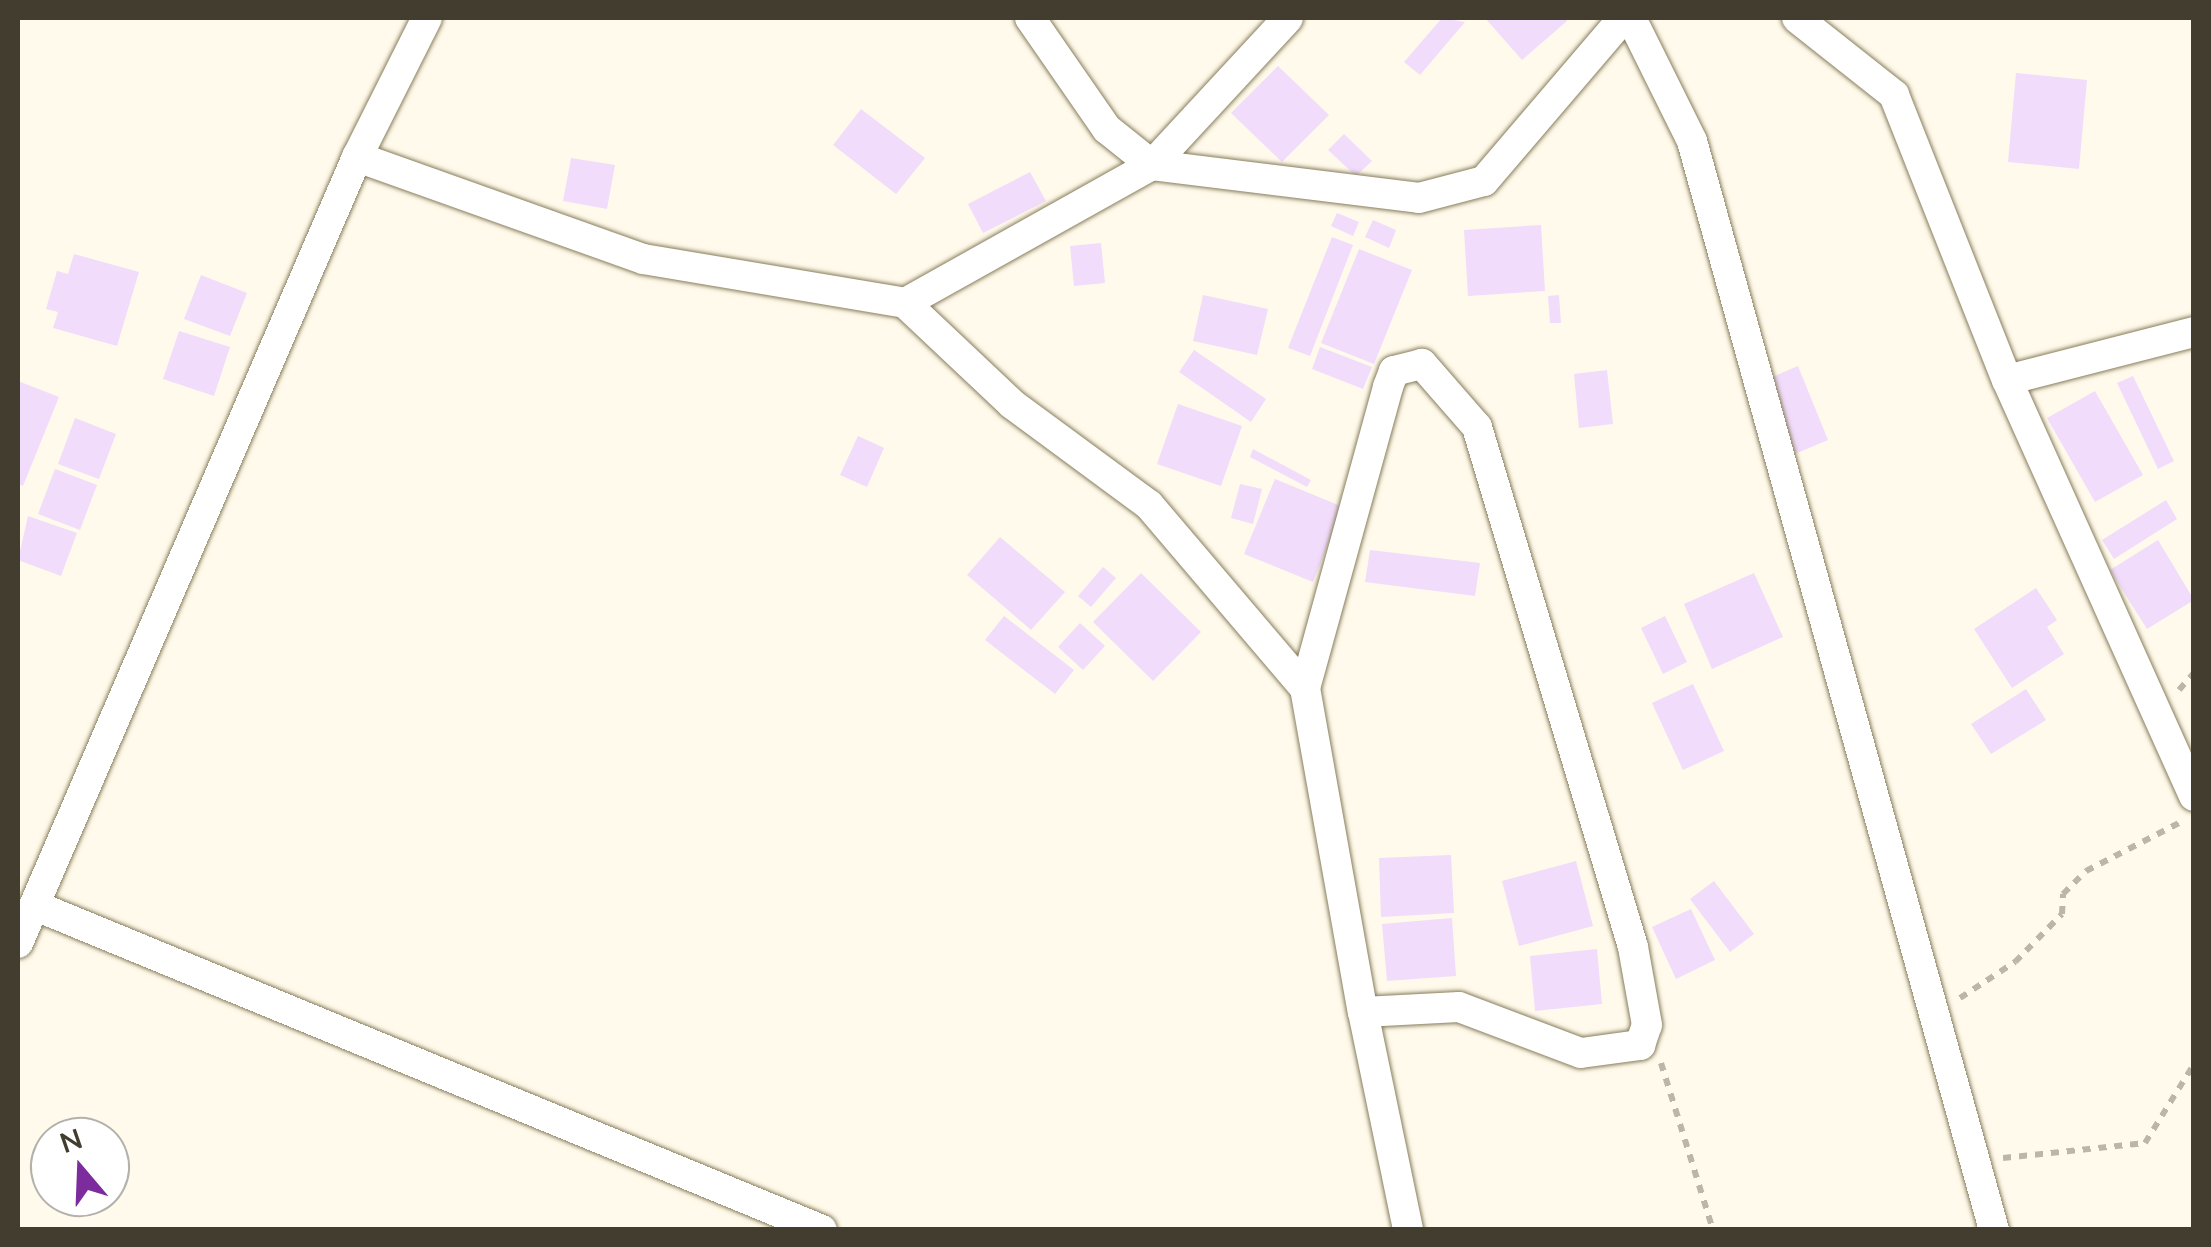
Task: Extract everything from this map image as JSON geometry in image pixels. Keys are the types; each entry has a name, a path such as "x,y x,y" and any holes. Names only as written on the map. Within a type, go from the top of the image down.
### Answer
{"street":[{"path":"18,943 357,157 427,18"},
{"path":"1030,18 1107,129 1152,165 1419,198 1464,191 1530,134 1623,18"},
{"path":"905,303 1152,165 1288,18"},
{"path":"1631,18 1692,141 1994,1230"},
{"path":"1797,18 1894,94 2008,380 2194,796"},
{"path":"357,157 643,259 905,303 1012,404 1148,505 1305,688"},
{"path":"2008,380 2194,332"},
{"path":"1363,1012 1459,1008 1581,1053 1640,1045 1646,1024 1633,948 1477,428 1440,374 1422,364 1394,371 1388,387 1305,688 1363,1012 1408,1230"},
{"path":"36,906 822,1230"}],"path":[{"path":"1935,1009 2015,962 2062,914 2063,894 2086,871 2175,831 2194,808"},
{"path":"1646,1024 1713,1230"},
{"path":"1976,1161 2145,1143 2194,1064"}],"building":[{"path":"1442,18 1465,22 1420,75 1404,62"},
{"path":"1485,18 1565,18 1567,21 1522,60"},
{"path":"1278,66 1329,115 1282,162 1231,113"},
{"path":"2016,73 2087,80 2079,169 2008,162"},
{"path":"861,109 925,158 896,194 833,145"},
{"path":"1344,134 1372,161 1356,176 1328,150"},
{"path":"571,158 615,165 607,209 563,201"},
{"path":"1030,172 1046,201 983,233 968,204"},
{"path":"1337,213 1359,222 1353,236 1331,226"},
{"path":"1373,220 1396,230 1389,248 1365,237"},
{"path":"1541,225 1545,291 1468,296 1464,230"},
{"path":"1332,237 1353,245 1310,356 1288,348"},
{"path":"1101,243 1105,283 1074,286 1070,246"},
{"path":"1359,249 1412,270 1374,364 1321,343"},
{"path":"74,254 139,272 117,346 53,328 58,312 46,309 57,271 68,274"},
{"path":"201,275 247,293 230,336 184,319"},
{"path":"1203,295 1268,309 1257,355 1193,341"},
{"path":"1559,295 1561,323 1550,323 1548,296"},
{"path":"179,331 230,347 214,396 163,379"},
{"path":"1320,347 1372,367 1363,389 1312,369"},
{"path":"1194,350 1266,399 1251,422 1179,372"},
{"path":"1798,366 1828,440 1795,454 1765,380"},
{"path":"1607,370 1613,424 1579,428 1574,374"},
{"path":"2133,376 2174,461 2158,469 2117,383"},
{"path":"18,381 59,397 23,486 18,484"},
{"path":"2095,391 2143,475 2095,502 2047,418"},
{"path":"1178,404 1242,426 1221,486 1157,464"},
{"path":"75,418 116,434 99,479 58,464"},
{"path":"858,436 884,448 867,487 840,475"},
{"path":"1253,449 1311,480 1307,487 1250,457"},
{"path":"55,469 97,485 80,530 38,514"},
{"path":"1275,479 1343,507 1313,582 1244,554"},
{"path":"1240,484 1262,489 1253,524 1231,518"},
{"path":"2166,500 2177,519 2114,559 2102,540"},
{"path":"28,516 77,533 61,576 18,560"},
{"path":"1000,537 1065,592 1031,630 967,575"},
{"path":"2158,540 2194,600 2147,629 2110,570"},
{"path":"1370,550 1480,563 1475,596 1365,582"},
{"path":"1103,567 1116,578 1091,607 1078,596"},
{"path":"1141,573 1201,632 1153,681 1093,622"},
{"path":"1754,573 1783,637 1712,669 1684,604"},
{"path":"2036,588 2057,620 2047,627 2064,654 2012,688 1974,629"},
{"path":"1004,616 1074,670 1055,694 985,640"},
{"path":"1665,616 1687,662 1663,674 1641,628"},
{"path":"1080,623 1105,646 1083,670 1058,647"},
{"path":"1693,684 1724,751 1683,770 1652,703"},
{"path":"2026,689 2046,720 1991,754 1971,724"},
{"path":"1451,855 1454,913 1381,917 1379,858"},
{"path":"1576,861 1593,926 1519,946 1502,881"},
{"path":"1714,881 1754,934 1730,952 1690,899"},
{"path":"1691,909 1715,960 1676,979 1652,927"},
{"path":"1452,918 1456,976 1387,981 1382,924"},
{"path":"1597,949 1602,1004 1535,1011 1530,956"}]}
